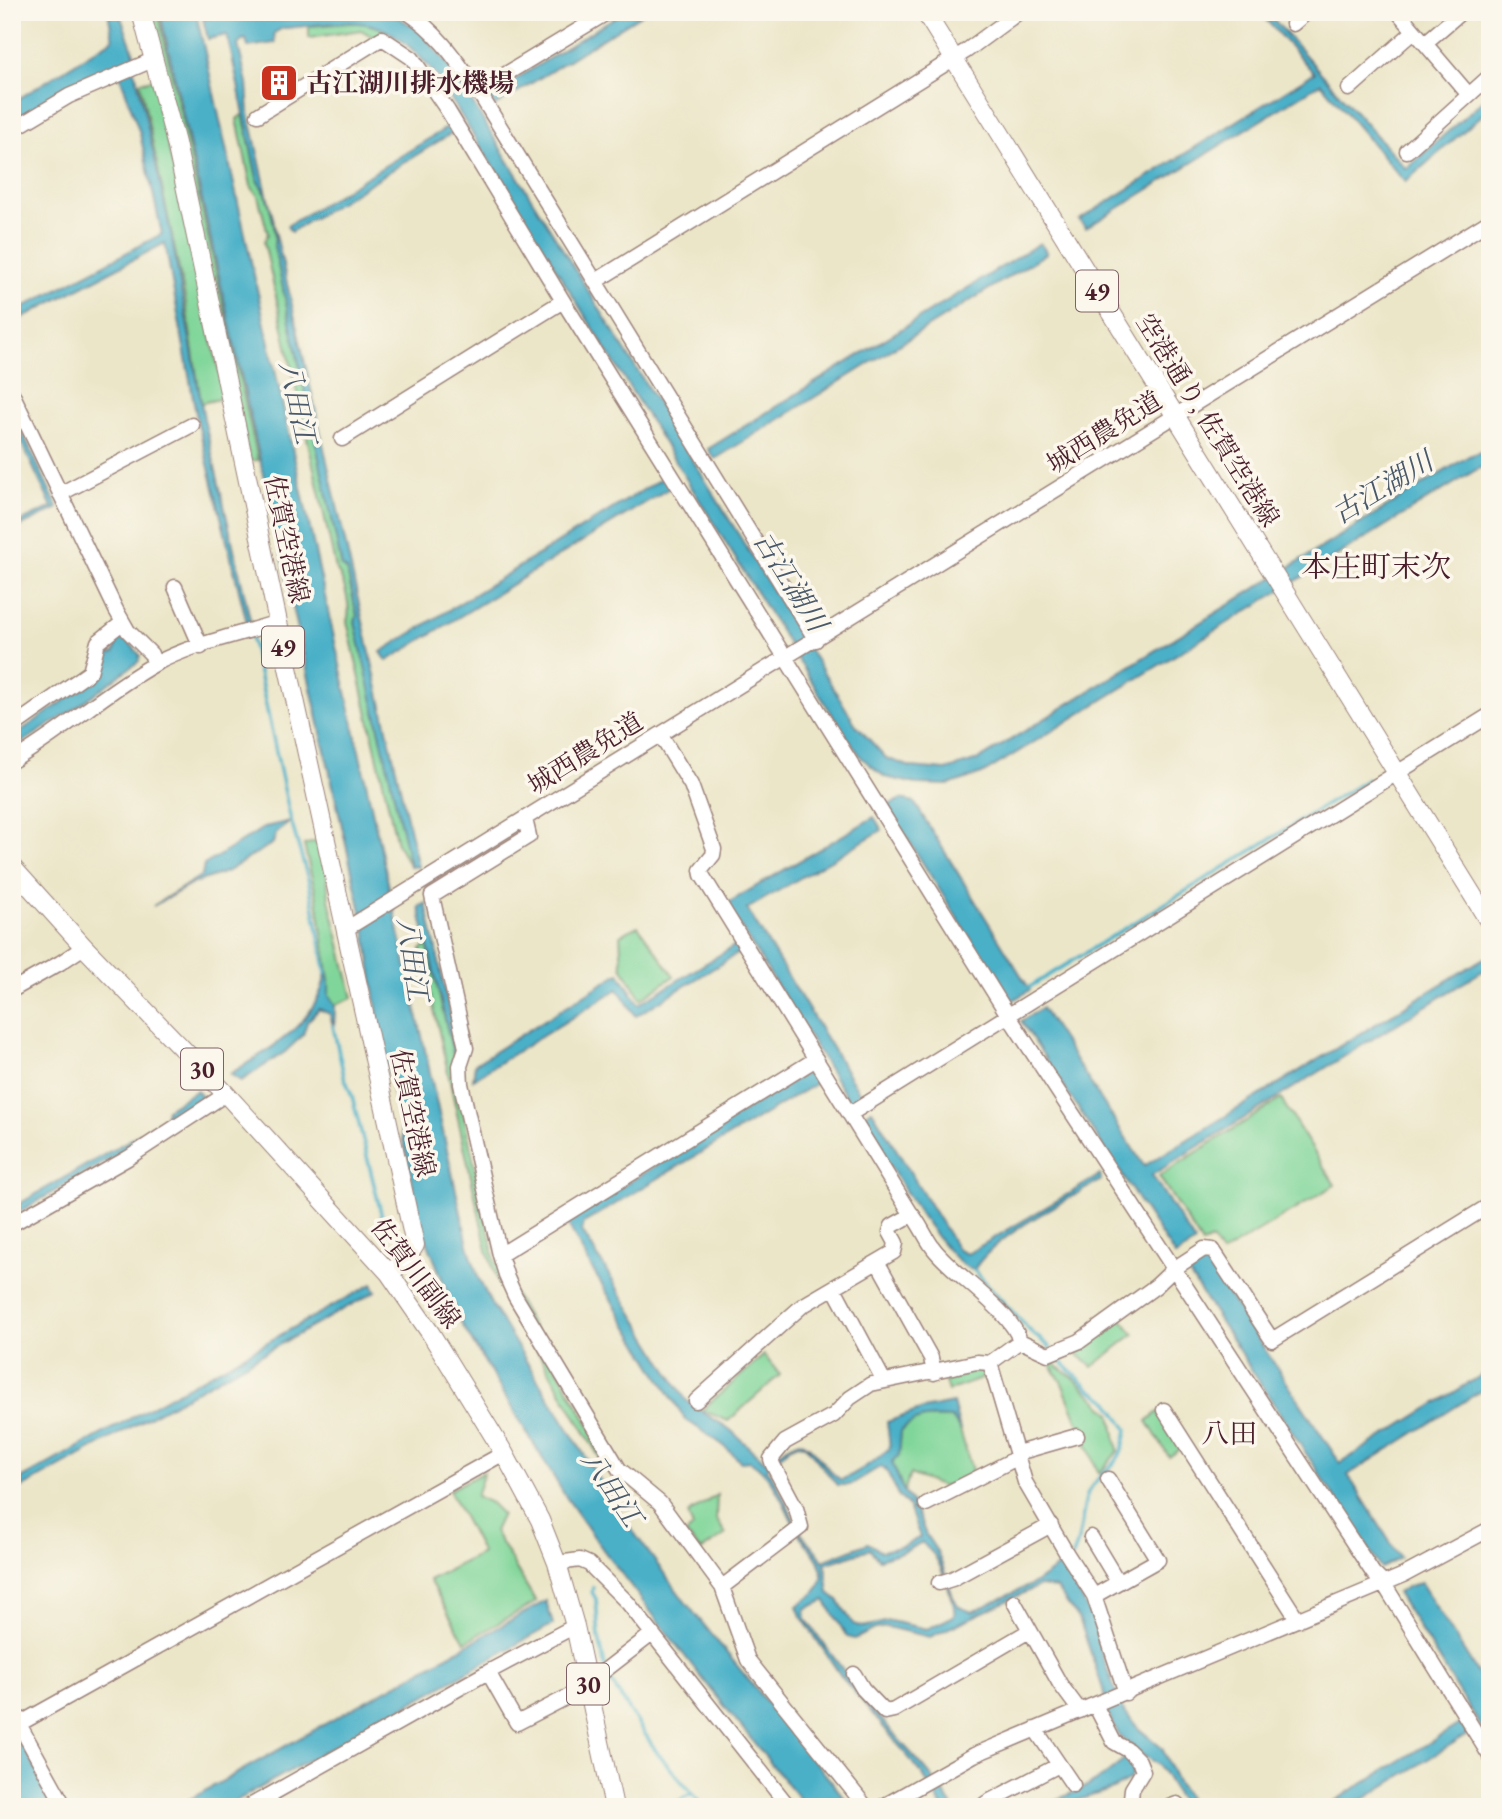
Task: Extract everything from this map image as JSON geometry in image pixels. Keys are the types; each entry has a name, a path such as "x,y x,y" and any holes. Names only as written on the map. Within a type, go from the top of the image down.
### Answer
{"main road":[{"name":"佐賀空港線","path":"141,12 176,143 415,1245 405,1261 390,1273"},
{"name":"空港通り, 佐賀空港線","path":"925,12 1396,772"},
{"name":"49","path":"1396,772 1490,923"},
{"name":"佐賀川副線","path":"12,867 390,1273 431,1334 504,1453 540,1521 557,1563 575,1626 599,1675 614,1807"}],"street":[{"path":"407,12 428,26 452,53 478,91 816,640"},
{"path":"478,91 608,12"},
{"path":"596,281 954,59 1019,12"},
{"path":"1293,24 1307,12"},
{"path":"1398,12 1469,94"},
{"path":"1425,43 1461,12"},
{"path":"1349,89 1415,31"},
{"path":"258,115 382,38 412,58 448,111 563,301 1008,1015 1373,1573 1384,1584 1490,1756"},
{"path":"12,130 69,96 155,59"},
{"path":"1407,151 1490,76"},
{"name":"城西農免道","path":"346,929 1490,221"},
{"path":"342,439 563,301"},
{"path":"12,393 122,623 151,654 155,664"},
{"path":"60,494 192,425"},
{"path":"176,587 201,647"},
{"path":"12,761 44,743 155,664 278,622"},
{"path":"12,727 89,672 98,642 122,623"},
{"path":"850,1114 1490,715"},
{"path":"661,736 691,785 714,849 713,855 701,870 702,875 935,1251 995,1306 1018,1333 1020,1341"},
{"path":"526,819 528,836 432,897 466,1048 460,1066 461,1084 507,1279 619,1469 660,1503 722,1587 748,1660 866,1807"},
{"path":"12,990 84,947"},
{"path":"500,1255 816,1059"},
{"path":"12,1224 128,1158 226,1094"},
{"path":"1020,1341 1052,1353 1080,1340 1204,1249 1213,1250 1272,1340 1490,1205"},
{"path":"696,1401 802,1306 894,1252 896,1243 890,1232 892,1226 908,1217 910,1212"},
{"path":"878,1263 931,1358 934,1373"},
{"path":"834,1288 884,1381"},
{"path":"722,1587 798,1530 796,1508 772,1462 785,1442 834,1415 860,1389 884,1381 934,1373 977,1362 990,1363 1020,1341"},
{"path":"990,1363 1016,1457 1026,1482 1094,1596 1124,1694"},
{"path":"1164,1410 1298,1620"},
{"path":"926,1504 1012,1461 1021,1452 1077,1436"},
{"path":"65,1807 16,1726 504,1453"},
{"path":"1094,1596 1158,1560 1108,1479"},
{"path":"946,1581 1051,1525"},
{"path":"882,1807 974,1755 1384,1584 1490,1529"},
{"path":"1091,1537 1118,1582"},
{"path":"557,1563 580,1560 589,1564 628,1603 789,1807"},
{"path":"1014,1602 1060,1684 1080,1711"},
{"path":"248,1807 271,1801 488,1672 575,1626"},
{"path":"854,1674 863,1689 885,1712 894,1710 1029,1631"},
{"path":"488,1672 517,1723 577,1692 652,1634"},
{"path":"1099,1703 1114,1742 1128,1750 1139,1761 1143,1771 1132,1789 1130,1807"},
{"path":"1035,1730 1073,1785"},
{"path":"986,1803 1059,1765"}],"green space":[{"path":"159,17 258,460 250,461 152,19"},
{"path":"362,22 390,31 373,37 361,30 309,38 309,26"},
{"path":"153,79 225,398 201,403 185,298 140,82"},
{"path":"243,114 258,182 272,212 274,246 342,567 347,570 357,616 355,622 410,866 397,844 347,621 349,609 346,594 336,569 264,242 268,234 258,196 251,186 237,119"},
{"path":"324,839 329,899 353,998 335,1005 329,996 317,899 304,845"},
{"path":"638,926 674,976 641,999 622,967 620,935"},
{"path":"427,945 453,1053 453,1065 495,1261 614,1468 608,1472 498,1283 487,1250 421,950"},
{"path":"1281,1099 1335,1185 1221,1254 1212,1240 1202,1244 1159,1176"},
{"path":"1120,1317 1134,1334 1092,1367 1074,1351"},
{"path":"764,1355 780,1375 728,1421 702,1410"},
{"path":"1047,1359 1074,1378 1111,1414 1118,1451 1099,1474 1062,1383"},
{"path":"981,1367 987,1377 948,1391 943,1375"},
{"path":"1158,1412 1183,1447 1169,1457 1147,1421"},
{"path":"924,1417 952,1418 960,1430 973,1474 943,1487 910,1474 904,1492 892,1462 899,1454 901,1431 912,1421"},
{"path":"484,1472 476,1496 491,1503 502,1514 494,1531 536,1602 465,1642 429,1580 482,1553 449,1490"},
{"path":"717,1495 716,1519 726,1534 701,1551 686,1534 693,1528 688,1514"}],"water":[{"path":"108,12 119,12 135,56 132,67 137,78 171,233 204,419 251,623 247,623 197,419 165,243 12,323 12,313 162,234 140,134 118,69 56,93 12,122 12,103 113,39"},
{"path":"160,12 196,12 468,1245 478,1277 491,1304 624,1519 686,1603 852,1807 806,1807 604,1551 564,1494 457,1316 422,1229 380,1031 366,934"},
{"path":"220,12 390,12 420,31 451,68 856,725 886,758 911,767 946,770 978,760 1469,456 1490,449 1490,464 1476,470 982,774 948,785 916,784 885,777 862,758 843,732 436,75 400,39 368,24 283,28 274,33 275,43 248,47 246,39 242,40 238,45 247,83 249,114 269,204 258,182 227,35 208,39 203,19 220,15"},
{"path":"623,12 645,12 495,106 489,96"},
{"path":"1259,12 1267,12 1406,169 1490,94 1490,108 1405,182 1321,83 1086,228 1079,220 1314,73"},
{"path":"448,127 452,133 291,232 287,226"},
{"path":"274,224 418,867 410,866 355,622 357,616 347,570 342,567 274,246"},
{"path":"1040,243 1047,253 715,459 708,449"},
{"path":"12,410 58,508 12,531 12,526 52,507 12,423"},
{"path":"664,477 671,487 387,661 381,652"},
{"path":"121,633 140,655 139,661 70,712 12,749 12,737 95,679 101,664 101,655 114,653 116,648 113,638"},
{"path":"901,799 914,802 1030,990 1010,1002 887,806"},
{"path":"874,817 882,830 747,909 862,1097 851,1104 726,904"},
{"path":"291,821 276,833 273,843 226,872 194,883 153,906 202,875 204,865 265,827"},
{"path":"426,903 458,1050 453,1053 419,907"},
{"path":"736,945 740,952 636,1016 618,989 473,1079 475,1064 619,973 639,1004"},
{"path":"1484,958 1489,967 1152,1175 1195,1243 1175,1256 1021,1021 1042,1008 1144,1166"},
{"path":"326,972 329,979 329,996 335,1005 334,1030 330,1014 319,1009 307,1022 303,1035 285,1052 241,1081 230,1074 276,1044 303,1020 321,990"},
{"path":"812,1069 820,1081 584,1223 582,1231 686,1400 728,1428 767,1462 786,1447 799,1441 811,1448 841,1480 867,1466 890,1448 887,1422 923,1409 953,1403 960,1430 952,1418 931,1417 913,1422 901,1431 899,1455 892,1462 904,1492 938,1553 953,1597 959,1607 972,1612 1035,1583 1065,1562 1069,1575 1095,1623 1102,1656 1122,1708 1138,1728 1162,1748 1176,1780 1194,1807 1184,1807 1159,1765 1139,1753 1130,1779 1113,1789 1056,1807 1038,1807 1078,1791 1103,1777 1133,1747 1119,1735 1107,1712 1103,1689 1080,1621 1056,1588 1039,1586 930,1637 887,1627 875,1629 855,1639 847,1637 825,1600 805,1609 806,1619 836,1660 888,1727 930,1774 953,1807 942,1807 921,1772 841,1676 801,1616 797,1606 819,1588 822,1572 818,1560 798,1532 773,1484 750,1461 741,1462 723,1445 685,1419 591,1267 566,1221","holes":["798,1444 805,1445 837,1485 850,1485 880,1467 886,1469 898,1495 909,1507 920,1537 904,1546 881,1551 868,1543 823,1561 802,1534 777,1484 766,1469 789,1448","922,1542 934,1555 940,1568 951,1595 954,1616 927,1629 890,1621 863,1627 853,1624 838,1600 829,1593 825,1564 869,1549 879,1559 905,1551"]},
{"path":"197,1090 204,1100 129,1148 12,1216 12,1208 126,1142 165,1117 167,1109"},
{"path":"872,1110 958,1250 967,1254 1100,1175 1101,1180 1051,1208 997,1244 974,1270 962,1264 947,1249 913,1203 861,1117"},
{"path":"1205,1259 1340,1463 1490,1370 1490,1385 1348,1475 1400,1558 1381,1568 1187,1271"},
{"path":"372,1284 376,1291 12,1493 12,1484"},
{"path":"1421,1583 1490,1693 1490,1741 1397,1593"},
{"path":"546,1601 553,1624 225,1807 176,1807"},
{"path":"1461,1723 1468,1734 1351,1807 1325,1807"},
{"path":"18,1737 57,1807 18,1807 12,1796 12,1741"}],"waterway":[{"path":"251,636 291,821 309,882 326,974"},
{"path":"1028,988 1368,779"},
{"path":"333,1026 388,1241"},
{"path":"974,1270 1032,1333 1050,1347"},
{"path":"1056,1357 1090,1389 1108,1401 1127,1429 1118,1457 1092,1485 1087,1495 1073,1556"},
{"path":"593,1587 605,1666"},
{"path":"606,1674 658,1754 704,1807"},
{"path":"668,1807 692,1793"}],"place":[{"name":"古江湖川排水機場","path":"279,83"}],"district":[{"name":"本庄町末次","path":"1376,566"},
{"name":"八田","path":"1229,1433"}],"water label":[{"name":"八田江","path":"298,402"},
{"name":"古江湖川","path":"1382,487"},
{"name":"古江湖川","path":"791,581"},
{"name":"八田江","path":"413,959"},
{"name":"八田江","path":"612,1488"}]}
